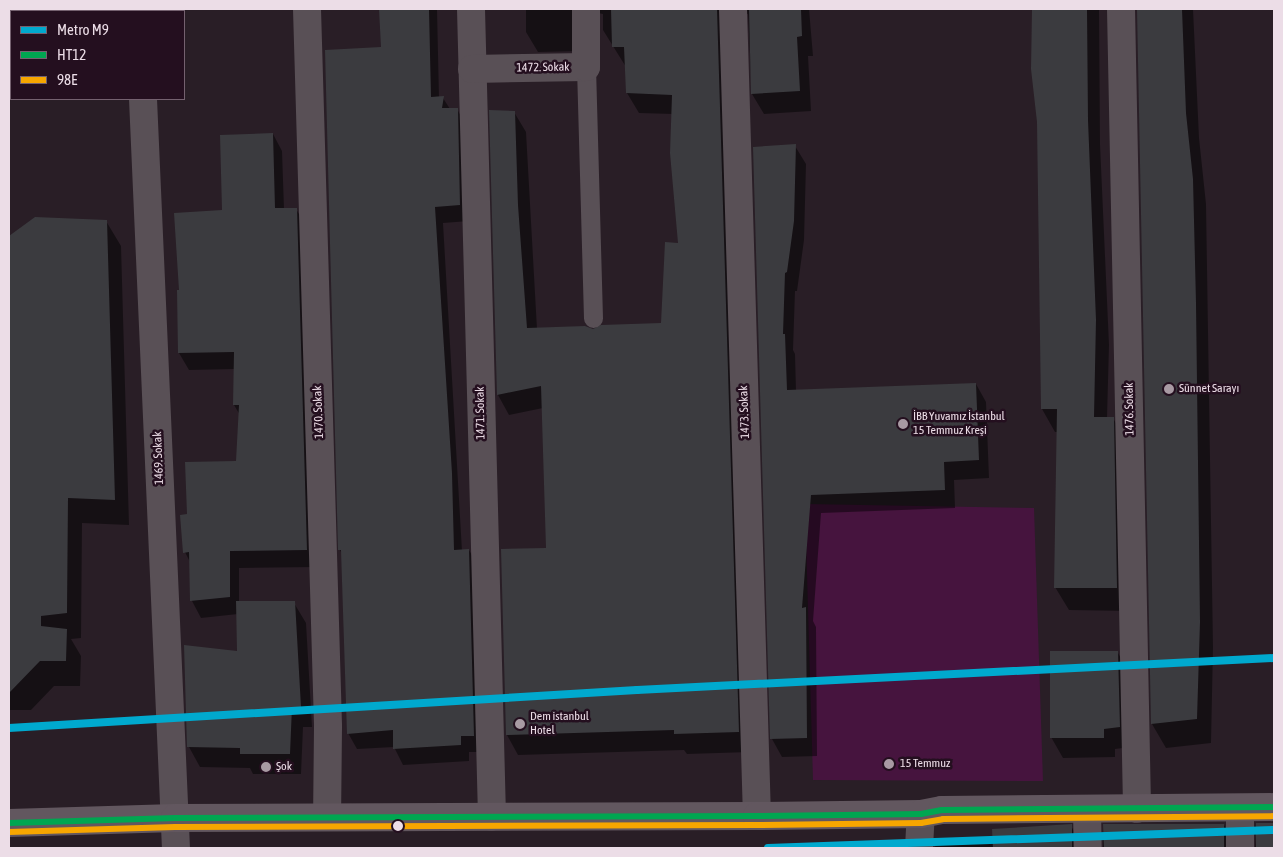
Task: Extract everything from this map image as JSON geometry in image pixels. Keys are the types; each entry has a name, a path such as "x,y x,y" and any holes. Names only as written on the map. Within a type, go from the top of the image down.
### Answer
{"main road":[{"path":"9,823 327,816 757,816 921,814 942,810 1274,807"}],"street":[{"name":"1470. Sokak","path":"307,9 328,717 327,816"},
{"name":"1471. Sokak","path":"471,9 492,817"},
{"name":"1472. Sokak","path":"472,69 586,67 586,9"},
{"name":"1473. Sokak","path":"733,9 757,816"},
{"name":"1476. Sokak","path":"1120,9 1137,808"},
{"name":"1469. Sokak","path":"144,100 176,848"},
{"path":"1240,808 1240,848"},
{"path":"1087,810 1088,848"},
{"path":"919,848 921,814"}],"lane":[{"path":"586,67 593,318"}],"shaded area":[{"path":"805,504 1034,508 1043,781 813,780"}],"building":[{"path":"379,9 429,9 431,97 444,96 442,108 458,108 460,205 435,207 452,473 454,550 469,549 474,736 461,736 461,745 393,749 393,730 347,734 341,550 338,550 325,50 381,47"},
{"path":"611,9 717,9 739,732 674,734 674,730 506,735 501,549 546,548 541,386 497,395 489,110 515,111 518,205 527,328 585,326 593,329 601,325 661,323 665,242 678,243 670,153 672,95 626,93 624,47 612,47"},
{"path":"749,9 801,9 802,36 797,37 800,91 751,94"},
{"path":"1032,9 1087,9 1088,120 1096,320 1094,417 1114,417 1117,588 1054,588 1057,409 1041,409 1037,122 1031,69"},
{"path":"1137,9 1182,9 1186,113 1193,179 1196,303 1200,622 1197,719 1151,724"},
{"path":"273,133 275,208 297,208 307,550 230,551 230,597 190,601 189,552 183,553 180,515 187,514 185,462 236,461 239,405 233,405 234,352 178,353 177,290 179,290 174,213 222,210 220,135"},
{"path":"796,144 794,221 787,272 785,273 783,334 785,334 787,390 976,383 979,460 944,462 945,490 811,495 802,608 806,607 807,738 770,739 753,147"},
{"path":"35,217 107,220 115,500 68,498 67,613 41,616 41,626 67,629 66,661 40,661 9,693 9,236"},
{"path":"236,601 295,601 301,707 292,707 290,754 240,754 240,748 187,747 184,645 237,651"},
{"path":"1050,651 1118,651 1120,727 1104,729 1104,738 1050,738"},
{"path":"1256,823 1274,823 1274,848 1256,848"},
{"path":"1072,824 1072,848 993,848 992,829"},
{"path":"1103,824 1224,824 1224,848 1104,848"}],"metro line":[{"name":"M9","path":"9,728 637,690 1274,658"},
{"name":"M9","path":"768,848 1274,830"}],"transit line":[{"name":"HT12","path":"9,823 175,818 757,816 921,814 942,810 1274,807"},
{"name":"98E","path":"9,832 175,827 757,825 921,823 943,819 1274,816"}],"place":[{"name":"Sünnet Sarayı","path":"1169,389"},
{"name":"İBB Yuvamız İstanbul 15 Temmuz Kreşi","path":"903,424"},
{"name":"Dem istanbul Hotel","path":"520,724"},
{"name":"15 Temmuz","path":"889,764"},
{"name":"Şok","path":"266,767"}]}
